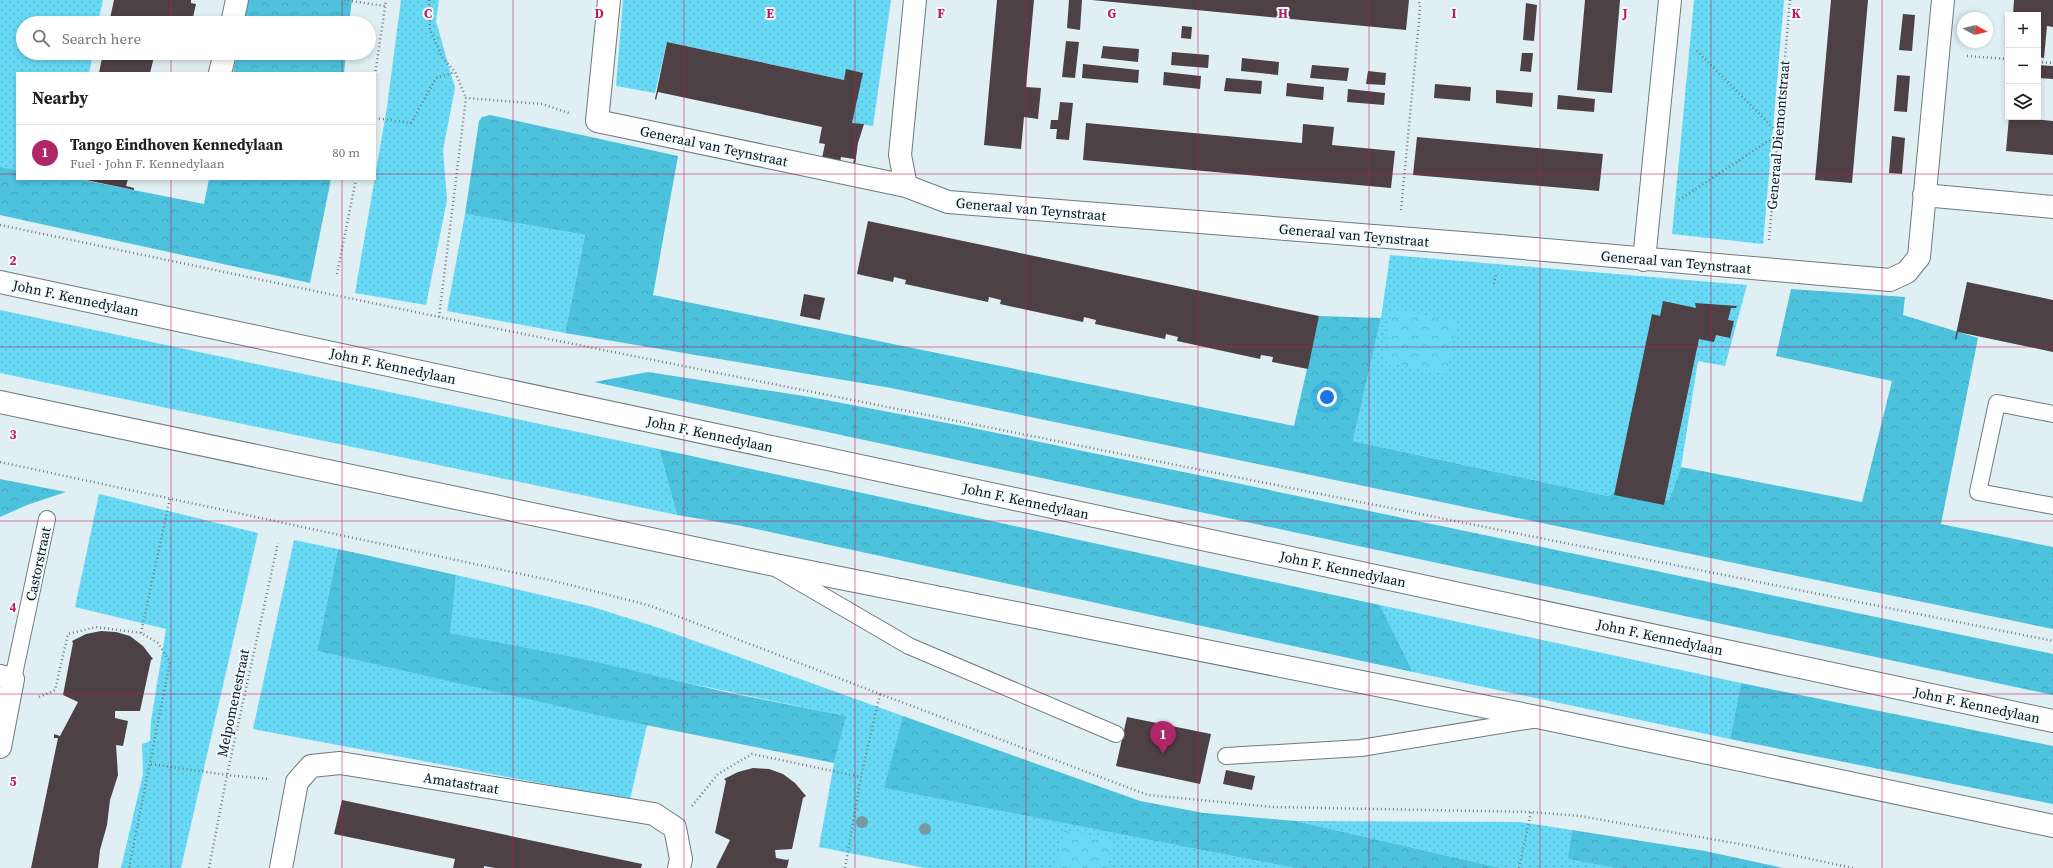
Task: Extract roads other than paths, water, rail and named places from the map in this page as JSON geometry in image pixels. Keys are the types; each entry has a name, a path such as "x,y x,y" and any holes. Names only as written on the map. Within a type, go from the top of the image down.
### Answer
{"main road":[{"path":"234,16 237,0"},
{"name":"Generaal van Teynstraat","path":"609,0 597,121 906,186 948,202 1398,238 1890,280 1907,272 1918,257 1943,0"},
{"path":"906,186 900,155 915,0"},
{"path":"1644,260 1670,0"},
{"path":"220,72 223,60"},
{"path":"1924,195 2053,207"},
{"name":"John F. Kennedylaan","path":"0,282 2053,721"},
{"path":"0,402 765,563 1542,718 2053,826"},
{"name":"Castorstraat","path":"0,747 8,709 6,677"},
{"name":"Amatastraat","path":"282,868 297,782 311,766 340,763 654,814 675,828 681,859 679,868"}],"lane":[{"path":"2053,414 1997,404 1978,492 2053,506"},
{"name":"Castorstraat","path":"6,677 47,519"},
{"path":"765,563 909,646 1116,734"},
{"path":"1226,756 1361,748 1542,718"}],"place":[{"name":"Tango Eindhoven Kennedylaan","path":"1163,754"}]}
